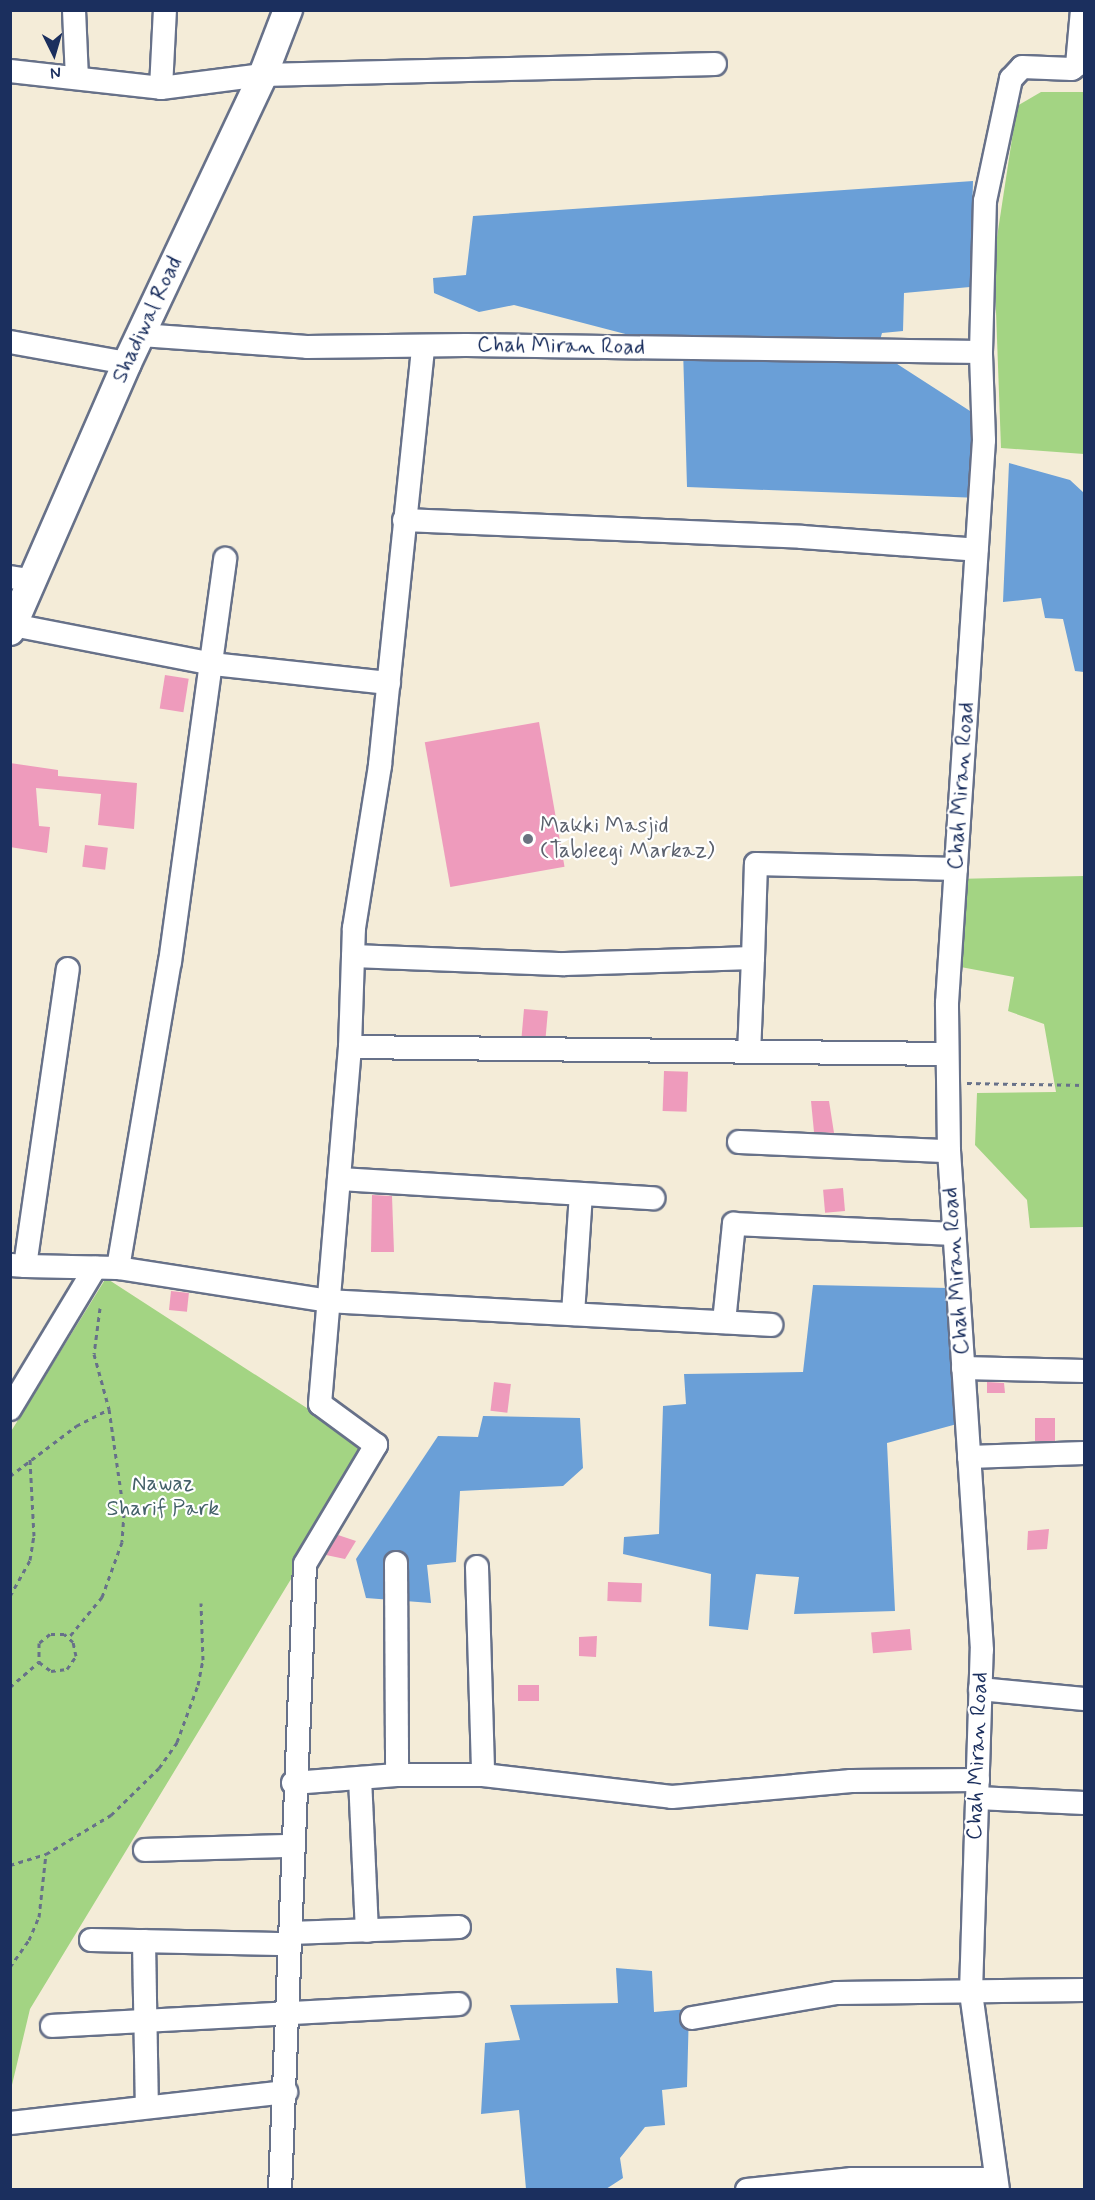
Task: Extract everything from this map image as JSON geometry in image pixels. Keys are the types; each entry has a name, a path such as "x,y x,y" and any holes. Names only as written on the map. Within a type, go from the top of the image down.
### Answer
{"main road":[{"name":"Shadiwal Road","path":"12,628 22,579 141,335 263,75 288,10"}],"street":[{"path":"74,10 77,78"},
{"path":"161,87 165,10"},
{"name":"Chah Miran Road","path":"997,2184 971,1992 980,1689 979,1594 954,1234 947,1054 956,868 984,440 981,352 985,201 1011,79 1022,67 1072,69 1077,64 1082,10"},
{"path":"10,71 161,87 263,75 715,64"},
{"name":"Chah Miran Road","path":"141,335 307,348 423,346 981,352"},
{"path":"10,342 127,363"},
{"path":"280,2190 286,2092 293,1783 305,1564 376,1446 320,1404 350,1047 353,956 389,683 423,346"},
{"path":"404,520 802,537 977,550"},
{"path":"10,1409 107,1268 170,962 213,664 225,559"},
{"path":"12,628 213,664 389,683"},
{"path":"749,1052 756,864 956,868"},
{"path":"353,956 565,964 753,958"},
{"path":"68,969 18,1265 107,1268 328,1301 771,1324"},
{"path":"350,1047 947,1054"},
{"path":"739,1142 950,1151"},
{"path":"339,1179 653,1198"},
{"path":"573,1314 581,1194"},
{"path":"724,1322 734,1224 954,1234"},
{"path":"963,1368 1084,1371"},
{"path":"969,1457 1084,1453"},
{"path":"396,1563 397,1775"},
{"path":"477,1567 483,1775"},
{"path":"980,1689 1084,1700"},
{"path":"293,1783 397,1775 483,1775 672,1797 851,1781 977,1789 1084,1803"},
{"path":"360,1778 367,1930"},
{"path":"145,1850 292,1846"},
{"path":"91,1940 290,1939 367,1930 459,1927"},
{"path":"144,1941 147,2107"},
{"path":"692,2018 837,1993 1084,1990"},
{"path":"51,2026 458,2004"},
{"path":"10,2123 286,2092"},
{"path":"747,2190 852,2180 997,2184"}],"path":[{"path":"947,1083 1084,1085"},
{"path":"69,1637 102,1597 122,1542 124,1513 109,1409 94,1354 100,1308"},
{"path":"10,1476 76,1426 109,1409"},
{"path":"10,1596 30,1560 34,1536 30,1459"},
{"path":"10,1865 46,1854 111,1815 159,1768 177,1742 200,1677 201,1604"},
{"path":"57,1633 69,1637 76,1656 67,1669 51,1671 39,1662 37,1650 43,1637 57,1633"},
{"path":"10,1687 39,1662"},
{"path":"10,1967 29,1940 39,1917 46,1854"}],"green space":[{"path":"1041,92 1084,92 1084,454 1001,448 994,257 1017,106"},
{"path":"1084,876 1084,1227 1030,1228 1027,1200 975,1145 977,1093 1056,1092 1044,1024 1008,1011 1014,977 950,965 955,879"},
{"name":"Nawaz Sharif Park","path":"106,1278 370,1449 30,2009 12,2085 10,1433"}],"water":[{"path":"973,181 970,287 904,293 903,331 882,333 877,351 984,420 980,498 687,487 683,349 514,305 479,312 434,293 433,278 466,275 473,216"},
{"path":"1009,463 1070,480 1084,493 1084,672 1075,671 1063,619 1045,618 1041,598 1003,602"},
{"path":"813,1285 948,1288 957,1424 887,1443 895,1611 794,1614 799,1577 756,1574 748,1630 709,1626 711,1574 623,1554 624,1537 659,1534 663,1406 686,1404 684,1374 803,1372"},
{"path":"483,1416 580,1418 583,1468 563,1486 460,1491 456,1562 427,1565 431,1603 366,1598 356,1559 438,1436 478,1437"},
{"path":"616,1968 652,1971 654,2012 689,2009 687,2087 662,2090 665,2125 645,2127 620,2158 623,2178 606,2189 526,2189 519,2110 481,2114 485,2043 520,2040 510,2005 618,2003"}],"building":[{"path":"165,675 189,679 183,712 160,709"},
{"path":"539,722 565,867 450,887 425,742"},
{"path":"10,763 58,770 58,776 137,783 134,829 98,825 101,794 36,788 39,826 50,827 47,853 10,847"},
{"path":"85,845 108,848 105,870 82,867"},
{"path":"524,1009 548,1011 546,1038 522,1036"},
{"path":"664,1071 688,1072 687,1112 663,1111"},
{"path":"811,1101 829,1101 834,1133 814,1132"},
{"path":"843,1188 845,1211 825,1213 823,1190"},
{"path":"372,1195 392,1196 394,1252 371,1252"},
{"path":"171,1291 189,1293 187,1312 169,1310"},
{"path":"494,1382 511,1384 507,1413 490,1411"},
{"path":"987,1382 1004,1383 1005,1393 987,1393"},
{"path":"1035,1418 1055,1418 1055,1441 1035,1441"},
{"path":"1049,1529 1047,1549 1027,1550 1028,1531"},
{"path":"338,1535 356,1541 345,1559 326,1555"},
{"path":"608,1582 642,1583 641,1602 607,1601"},
{"path":"910,1629 912,1650 873,1653 871,1632"},
{"path":"597,1636 596,1657 579,1656 579,1637"},
{"path":"518,1685 539,1685 539,1701 518,1701"}],"place":[{"name":"Makki Masjid (Tableegi Markaz)","path":"528,839"}]}
